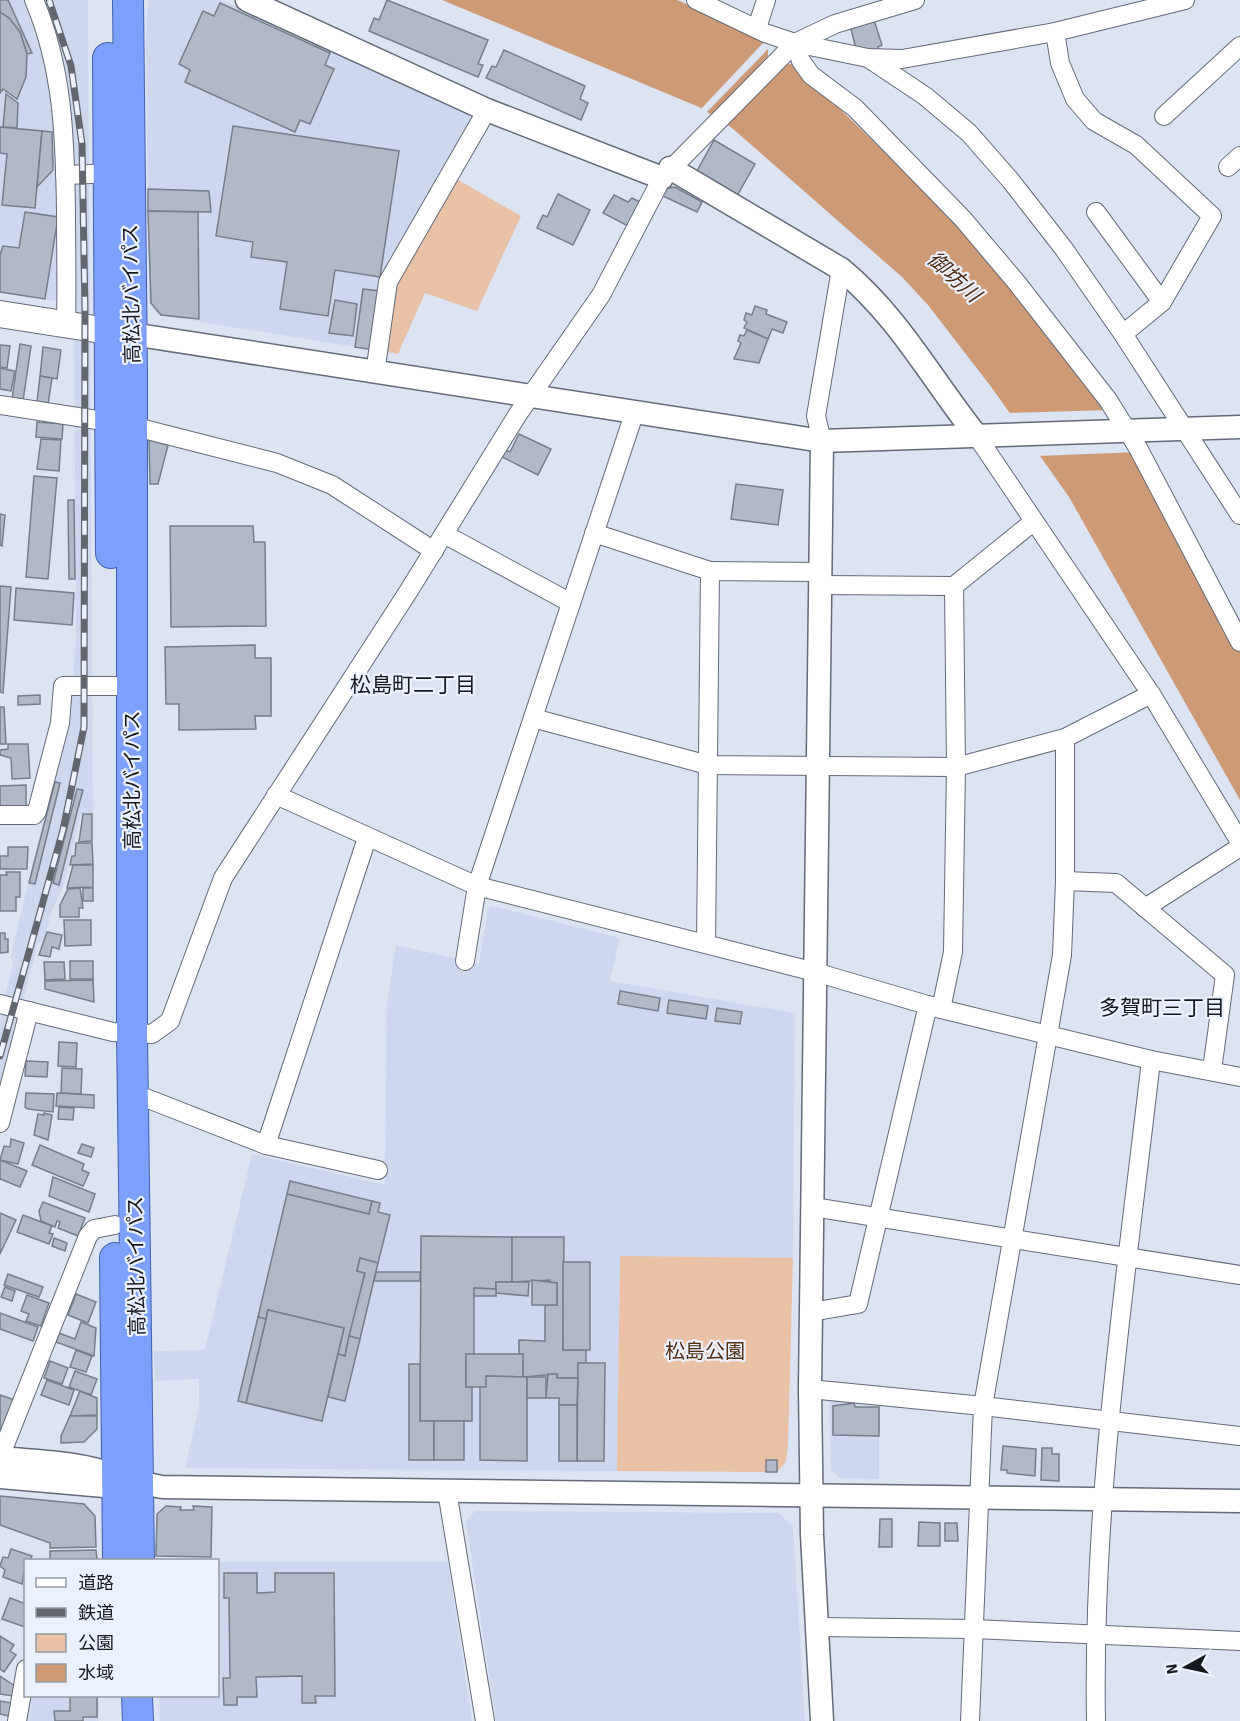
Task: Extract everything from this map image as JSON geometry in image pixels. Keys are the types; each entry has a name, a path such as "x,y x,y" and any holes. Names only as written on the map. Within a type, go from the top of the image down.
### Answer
{"highway":[{"name":"高松北バイパス","path":"109,0 119,173 121,332 123,1032 115,1225 124,1481 139,1559"},
{"name":"高松北バイパス","path":"119,173 128,0"},
{"name":"高松北バイパス","path":"118,1559 124,1481 133,1093 123,1032"},
{"path":"119,1697 119,1721"},
{"path":"137,1697 138,1721"}],"main road":[{"path":"0,314 121,332"}],"street":[{"path":"34,0 58,73 65,175 66,325"},
{"path":"247,0 487,110 666,173 841,269 884,308 976,435 1151,694 1240,842"},
{"path":"696,0 757,28 789,48 811,75 855,108 963,219 1017,283 1108,400 1240,642"},
{"path":"757,28 766,0"},
{"path":"0,1004 123,1032 152,1034 170,1021 224,878 530,396 601,295 666,173 789,48 835,24 915,0"},
{"path":"789,48 868,58 902,59 1055,32 1135,6 1185,0"},
{"path":"1055,32 1060,63 1075,99 1094,121 1136,145 1212,216 1162,302 1123,334"},
{"path":"1164,116 1240,46"},
{"path":"868,58 925,96 969,133 1064,249 1123,334 1240,515"},
{"path":"375,373 388,282 487,110"},
{"path":"65,175 119,173"},
{"path":"1096,212 1162,302"},
{"path":"822,1721 811,1496 810,1389 822,441 816,417 841,269"},
{"path":"121,332 822,441 1240,427"},
{"path":"0,405 121,424 277,463 332,485 434,550"},
{"path":"465,961 477,886 634,411"},
{"path":"594,533 710,571 954,586 1033,522"},
{"path":"444,534 571,603"},
{"path":"706,944 710,571"},
{"path":"811,1312 858,1304 878,1217 935,1007 953,952 956,767 954,586"},
{"path":"0,815 34,814 37,811 60,723 63,686 122,686"},
{"path":"533,718 708,765 956,767 1065,738 1151,694"},
{"path":"970,1721 983,1406 1062,955 1065,881 1065,738"},
{"path":"276,795 477,886 815,972 935,1007 1151,1060 1240,1077"},
{"path":"267,1145 367,838"},
{"path":"1145,908 1240,848"},
{"path":"1065,881 1116,883 1225,975 1212,1070"},
{"path":"0,1123 29,1011"},
{"path":"1096,1721 1095,1636 1101,1498 1151,1060"},
{"path":"133,1093 267,1145 378,1170"},
{"path":"813,1207 1240,1275"},
{"path":"115,1225 94,1229 88,1236 0,1458 85,1467 124,1481"},
{"path":"810,1389 983,1406 1240,1436"},
{"path":"0,1477 124,1481 162,1487 1240,1501"},
{"path":"447,1491 485,1721"},
{"path":"818,1627 974,1629 1240,1641"},
{"path":"17,1721 24,1681"}],"shaded area":[{"path":"0,0 23,0 49,75 58,136 60,302 0,292"},
{"path":"41,0 88,0 93,813 81,814 63,887 52,910 43,943 38,943 0,1092 0,1020 13,964 11,956 43,820 70,725 76,632 73,144 69,97"},
{"path":"148,0 222,0 472,115 474,121 374,350 158,315 149,304 146,46"},
{"path":"492,906 620,938 610,981 795,1013 793,1258 620,1257 617,1471 185,1468 199,1407 199,1379 155,1381 154,1351 205,1350 252,1154 385,1185 387,1003 396,945 479,964 488,908"},
{"path":"829,1400 879,1407 879,1479 840,1478 831,1470"},
{"path":"475,1511 779,1513 793,1527 805,1721 496,1721 466,1521"},
{"path":"219,1562 448,1562 472,1721 160,1721 159,1697 219,1697"},
{"path":"26,1697 99,1697 99,1721 22,1721"}],"green space":[{"path":"453,177 521,216 477,311 425,293 398,354 382,351 392,283"},
{"name":"松島公園","path":"620,1256 793,1258 788,1445 786,1462 777,1472 617,1471"}],"water":[{"name":"御坊川","path":"442,0 677,0 758,38 793,64 956,222 987,261 999,269 1137,453 1240,648 1240,800 1069,497 992,388 928,305 902,277 732,128 699,107"}],"pier":[{"path":"765,41 795,63 785,65 725,127 710,117 768,56 768,49 705,114 700,110"},
{"path":"1111,410 1139,452 1037,456 1008,413"}],"building":[{"path":"0,0 8,0 32,53 27,54 20,32 9,18 0,12"},
{"path":"387,0 488,40 478,64 483,65 478,77 369,31 374,18 379,20"},
{"path":"220,3 330,53 325,65 334,69 310,124 300,120 295,132 185,82 190,70 179,64 203,11 214,16"},
{"path":"0,12 9,18 20,32 27,54 26,77 17,99 3,89 0,93"},
{"path":"874,20 882,45 878,47 879,50 856,49 851,29"},
{"path":"504,50 585,86 580,99 588,103 581,120 486,78 492,66 496,67"},
{"path":"6,94 18,103 17,128 3,127"},
{"path":"233,126 399,151 380,277 335,270 328,316 280,309 287,262 251,257 253,242 216,236"},
{"path":"0,127 42,131 35,208 2,205 7,154 0,153"},
{"path":"42,131 52,132 53,170 37,187"},
{"path":"714,140 755,164 737,196 697,171"},
{"path":"675,187 702,202 697,212 661,195 663,189"},
{"path":"148,189 209,191 211,212 148,211"},
{"path":"558,194 590,210 573,245 537,228 543,215 547,217"},
{"path":"614,195 628,202 632,198 640,202 628,226 603,213"},
{"path":"148,211 198,212 199,319 161,315 151,303"},
{"path":"25,212 58,217 45,299 0,292 0,255 3,246 19,248"},
{"path":"363,289 381,291 374,350 355,347"},
{"path":"335,300 357,304 353,336 329,333"},
{"path":"755,306 767,310 766,314 787,322 783,333 772,329 768,339 744,328 747,322 744,320 746,313 752,315"},
{"path":"747,330 768,339 759,363 734,359 741,343 738,341 740,335 744,336"},
{"path":"20,344 31,346 23,401 12,399"},
{"path":"0,345 10,346 7,368 0,367"},
{"path":"43,347 61,350 57,379 40,376"},
{"path":"0,368 15,371 11,391 0,389"},
{"path":"40,376 52,378 48,404 37,402"},
{"path":"37,422 63,424 62,439 36,437"},
{"path":"519,434 551,449 538,475 502,457 506,450 510,452"},
{"path":"41,439 61,440 59,471 37,469"},
{"path":"149,440 168,445 158,484 150,484"},
{"path":"34,476 57,478 48,579 26,577"},
{"path":"736,484 783,490 778,525 731,519"},
{"path":"68,500 74,500 75,579 69,579"},
{"path":"0,514 5,515 2,546 0,545"},
{"path":"170,526 253,526 254,542 265,542 266,626 171,627"},
{"path":"0,586 11,587 3,693 0,692"},
{"path":"16,588 74,593 72,625 14,620"},
{"path":"255,645 255,658 271,658 271,716 255,716 256,729 179,730 179,704 166,704 165,647"},
{"path":"40,695 40,704 18,705 18,696"},
{"path":"0,707 4,707 6,744 0,744"},
{"path":"8,744 28,744 30,778 12,779 11,758 0,755 0,750 8,749"},
{"path":"55,782 60,783 35,884 29,883"},
{"path":"26,785 26,809 0,809 0,786"},
{"path":"77,789 83,790 59,885 53,883"},
{"path":"83,814 92,814 92,841 79,842"},
{"path":"76,843 92,843 93,864 70,865 72,856 75,856"},
{"path":"8,847 28,847 27,869 0,869 0,856 8,856"},
{"path":"73,865 93,865 93,887 67,888"},
{"path":"6,872 20,872 20,897 16,897 16,911 0,911 0,875 7,875"},
{"path":"80,888 83,908 79,908 79,917 60,917 60,905 68,889"},
{"path":"83,888 93,888 93,901 83,901"},
{"path":"64,920 91,920 91,945 65,946"},
{"path":"47,932 62,935 59,949 52,947 50,957 39,955"},
{"path":"0,933 5,933 5,939 8,939 8,952 0,953"},
{"path":"70,961 93,961 93,979 70,979"},
{"path":"44,962 64,962 65,979 45,980"},
{"path":"93,980 94,1002 45,989 45,981"},
{"path":"620,991 660,998 658,1011 618,1004"},
{"path":"669,1000 708,1006 706,1019 667,1013"},
{"path":"717,1008 742,1012 740,1024 715,1021"},
{"path":"59,1042 77,1043 76,1067 58,1066"},
{"path":"26,1061 48,1062 47,1077 25,1076"},
{"path":"62,1068 82,1069 81,1094 61,1093"},
{"path":"26,1093 54,1094 53,1112 25,1107"},
{"path":"57,1093 94,1095 94,1108 56,1106"},
{"path":"59,1107 74,1108 73,1120 58,1119"},
{"path":"44,1113 52,1115 48,1140 34,1135 38,1114 44,1115"},
{"path":"11,1139 24,1143 18,1164 0,1160 4,1146 10,1147"},
{"path":"82,1144 94,1148 91,1157 78,1153"},
{"path":"40,1145 84,1164 82,1170 89,1173 83,1186 32,1165"},
{"path":"0,1160 27,1171 20,1187 0,1179"},
{"path":"53,1177 95,1194 89,1212 49,1196"},
{"path":"290,1181 372,1201 369,1214 287,1194"},
{"path":"287,1194 369,1214 372,1201 380,1203 378,1212 390,1215 378,1263 360,1258 357,1271 365,1273 345,1356 338,1354 344,1328 268,1310 266,1319 258,1317"},
{"path":"43,1202 85,1218 78,1236 58,1228 60,1222 57,1221 55,1227 41,1221 39,1211"},
{"path":"0,1213 16,1220 0,1254"},
{"path":"23,1215 52,1226 49,1233 53,1234 49,1244 17,1232"},
{"path":"421,1236 512,1237 512,1282 496,1282 496,1289 474,1288 474,1354 466,1354 466,1387 472,1387 472,1421 420,1421"},
{"path":"512,1237 564,1237 563,1350 586,1350 586,1363 578,1363 578,1378 557,1378 557,1374 523,1377 523,1354 519,1355 519,1340 545,1341 545,1305 557,1305 557,1283 550,1282 550,1280 512,1282"},
{"path":"54,1238 67,1243 65,1251 52,1246"},
{"path":"360,1258 378,1263 360,1339 349,1336 365,1273 357,1271"},
{"path":"563,1262 590,1262 590,1350 563,1350"},
{"path":"376,1272 420,1272 420,1281 374,1281"},
{"path":"8,1274 43,1287 39,1297 4,1285"},
{"path":"532,1280 557,1283 557,1305 532,1305"},
{"path":"496,1282 529,1282 528,1296 496,1293"},
{"path":"5,1287 15,1291 12,1301 1,1297"},
{"path":"474,1288 496,1289 496,1296 474,1296"},
{"path":"76,1294 96,1302 88,1323 68,1315"},
{"path":"27,1295 49,1303 41,1326 26,1321 29,1314 21,1311"},
{"path":"268,1310 344,1328 322,1421 246,1403"},
{"path":"0,1313 38,1327 33,1341 0,1329"},
{"path":"258,1317 266,1319 246,1403 238,1401"},
{"path":"81,1322 96,1328 94,1356 56,1342 59,1333 75,1339"},
{"path":"349,1336 360,1339 345,1401 328,1397 338,1354 345,1356"},
{"path":"76,1350 92,1356 86,1372 70,1367"},
{"path":"466,1354 523,1354 523,1377 486,1376 486,1387 466,1387"},
{"path":"50,1361 68,1368 62,1384 44,1378"},
{"path":"578,1363 605,1363 604,1461 577,1461"},
{"path":"409,1364 420,1364 420,1421 434,1421 434,1460 409,1460"},
{"path":"75,1371 97,1379 91,1395 69,1387"},
{"path":"548,1374 557,1374 557,1378 578,1378 577,1405 559,1405 559,1398 546,1398"},
{"path":"486,1376 527,1377 527,1461 480,1460 480,1387 486,1387"},
{"path":"527,1377 546,1377 546,1398 527,1398"},
{"path":"47,1380 74,1390 69,1405 41,1395"},
{"path":"80,1391 97,1398 97,1415 70,1416"},
{"path":"0,1395 15,1400 0,1437"},
{"path":"854,1403 855,1407 879,1407 879,1436 833,1435 833,1406"},
{"path":"559,1405 577,1405 577,1461 559,1461"},
{"path":"70,1416 97,1416 97,1429 84,1442 61,1443 61,1436"},
{"path":"434,1421 464,1421 464,1460 434,1460"},
{"path":"1003,1446 1036,1449 1035,1476 1007,1473 1007,1470 1001,1470"},
{"path":"1042,1448 1052,1448 1052,1454 1059,1454 1059,1481 1041,1480"},
{"path":"766,1460 777,1460 777,1472 766,1472"},
{"path":"0,1496 84,1504 95,1516 96,1547 50,1548 50,1543 0,1525"},
{"path":"166,1506 181,1507 180,1510 194,1510 193,1506 212,1507 211,1557 156,1556 157,1514"},
{"path":"880,1519 892,1519 892,1547 879,1547"},
{"path":"919,1522 940,1523 940,1546 918,1546"},
{"path":"945,1523 957,1523 958,1541 945,1541"},
{"path":"11,1549 32,1556 30,1559 24,1559 22,1584 3,1577 5,1570 0,1566 3,1557 8,1558"},
{"path":"96,1550 97,1559 50,1559 50,1551"},
{"path":"224,1573 257,1573 257,1593 275,1592 275,1573 334,1573 335,1696 315,1696 316,1703 302,1703 302,1676 256,1677 257,1697 237,1697 237,1705 224,1705 223,1678 230,1678 229,1598 224,1598"},
{"path":"10,1598 24,1603 24,1627 2,1619"},
{"path":"0,1636 14,1645 10,1651 16,1655 4,1672 0,1669"},
{"path":"0,1676 15,1686 13,1696 0,1694"},
{"path":"70,1697 97,1697 97,1717 83,1717 83,1721 55,1721 54,1711 70,1711"},
{"path":"0,1701 12,1703 9,1716 0,1714"}],"railway":[{"path":"0,1056 63,830 84,727 85,310 82,144 71,66 49,0"}],"district":[{"name":"松島町二丁目","path":"413,685"},
{"name":"多賀町三丁目","path":"1162,1008"}]}
